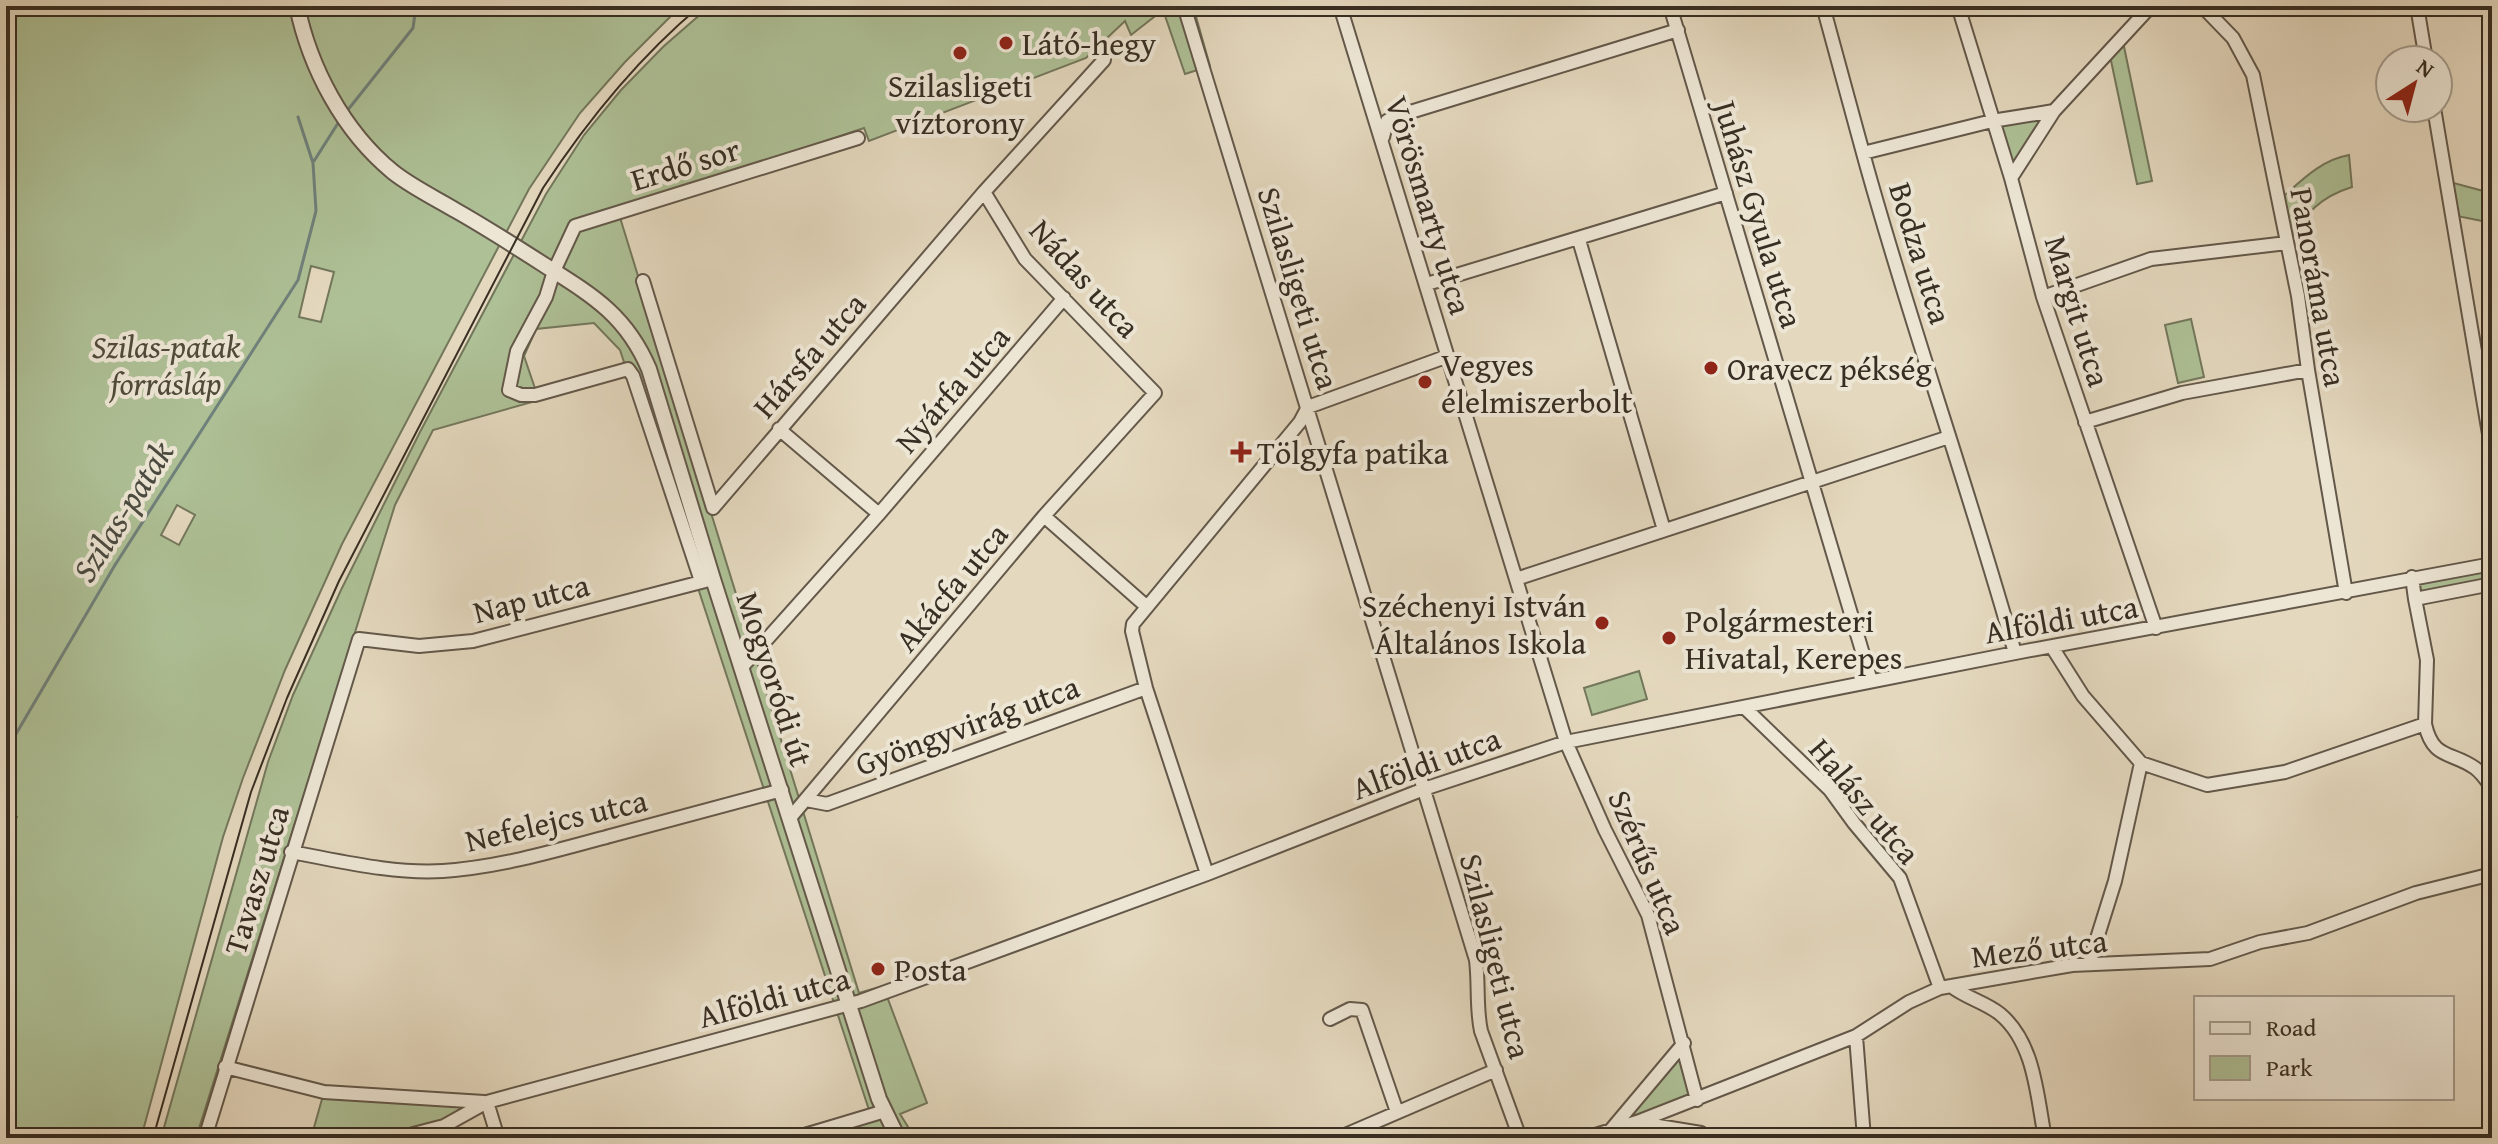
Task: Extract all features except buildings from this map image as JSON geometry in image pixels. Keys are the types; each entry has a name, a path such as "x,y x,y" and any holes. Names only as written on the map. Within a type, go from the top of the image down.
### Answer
{"street":[{"name":"Mogyoródi út","path":"297,6 315,66 344,115 374,153 393,171 554,271 600,301 619,318 642,352 707,580"},
{"name":"Szilasligeti utca","path":"1184,6 1476,960 1478,1016 1520,1138"},
{"name":"Vörösmarty utca","path":"1340,6 1566,742"},
{"name":"Juhász Gyula utca","path":"1670,6 1871,681"},
{"name":"Bodza utca","path":"1823,6 1863,153 1949,437 1980,528 2015,653"},
{"name":"Margit utca","path":"1958,6 2011,178 2043,297 2156,628"},
{"path":"2011,178 2054,111 2151,6"},
{"name":"Panoráma utca","path":"2202,6 2233,38 2253,75 2298,296 2346,593"},
{"path":"2417,6 2423,44"},
{"path":"1383,140 1387,121 1394,117 1678,30"},
{"name":"Hársfa utca","path":"643,281 713,508 984,192 1104,60"},
{"path":"1863,153 1992,121 2054,111"},
{"path":"2437,124 2492,452"},
{"name":"Erdő sor","path":"554,271 575,226 858,138"},
{"name":"Nádas utca","path":"984,192 1025,259 1155,393"},
{"path":"1427,284 1726,193"},
{"path":"1579,240 1664,530"},
{"path":"2043,297 2151,259 2287,243"},
{"name":"Mogyoródi út","path":"554,271 546,297 517,351 509,390 521,395 535,395 628,369 633,376 742,667 849,1005 885,1111 898,1138"},
{"name":"Nyárfa utca","path":"742,667 879,514 1064,298"},
{"path":"1207,874 1146,688 1133,624 1300,422 1308,407 1448,356"},
{"path":"2085,422 2182,393 2308,370"},
{"name":"Akácfa utca","path":"790,818 1044,516 1155,393"},
{"path":"779,429 879,514"},
{"path":"1516,579 1949,437"},
{"path":"1044,516 1146,606"},
{"name":"Alföldi utca","path":"398,1138 444,1126 487,1102 849,1005 1207,874 1424,789 1566,742 2015,653 2492,564"},
{"path":"2412,577 2427,660 2425,724 2431,742 2438,751 2476,768 2492,788"},
{"name":"Nap utca","path":"359,639 419,646 473,641 707,580"},
{"path":"2415,599 2492,584"},
{"name":"Tavasz utca","path":"205,1138 359,639"},
{"path":"2052,647 2083,696 2141,763 2207,785 2285,772 2425,724"},
{"name":"Gyöngyvirág utca","path":"806,800 827,804 1146,688"},
{"name":"Halász utca","path":"1744,707 1830,790 1900,878 1946,987"},
{"name":"Szérűs utca","path":"1566,742 1605,830 1648,915 1697,1100"},
{"path":"2089,964 2115,881 2141,763"},
{"name":"Nefelejcs utca","path":"291,852 389,869 443,871 514,861 782,790"},
{"name":"Mező utca","path":"1586,1138 1697,1100 1856,1036 1909,1002 1946,987 2089,964 2210,959 2260,942 2308,933 2416,893 2492,874"},
{"path":"1946,987 1999,1013 2016,1032 2030,1062 2045,1138"},
{"path":"1330,1019 1350,1009 1362,1010 1397,1112"},
{"path":"1856,1036 1864,1138"},
{"path":"1610,1131 1684,1043"},
{"name":"Alföldi utca","path":"225,1067 324,1092 487,1102"},
{"path":"1338,1138 1496,1070"},
{"path":"487,1102 498,1138"},
{"path":"795,1138 885,1111"},
{"path":"1637,1122 1701,1133 1709,1138"}],"green space":[{"name":"Szilas-patak forrásláp","path":"6,6 681,6 580,113 529,189 342,544 285,670 223,837 141,1138 6,1138 6,837 17,817 6,811","holes":["311,266 334,272 321,322 299,317","177,505 195,515 179,545 161,535"]},
{"path":"710,6 1193,6 1210,66 1185,74 1163,10 1131,35 1125,21 1086,58 869,141 864,128 618,211 859,993 883,986 927,1103 900,1114 915,1138 767,1138 869,1110 620,350 594,323 536,329 524,356 539,400 433,430 395,505 196,1138 161,1138 268,762 293,695 341,590 420,432 546,194 584,135 621,90 664,46"},
{"path":"2122,37 2152,181 2137,184 2109,51"},
{"path":"2054,111 2011,178 1992,121"},
{"path":"2349,155 2352,187 2330,196 2314,208 2287,243 2278,201 2320,167"},
{"path":"2446,181 2491,193 2492,223 2452,215"},
{"path":"2191,319 2204,377 2178,383 2165,325"},
{"path":"2492,564 2492,584 2415,599 2412,577"},
{"path":"1639,671 1647,699 1592,715 1584,688"},
{"path":"1684,1043 1697,1100 1610,1131"},
{"path":"324,1092 487,1102 444,1126 398,1138 311,1138"}],"waterway":[{"path":"347,111 413,28 416,6"},
{"name":"Szilas-patak","path":"6,751 115,565 298,280 316,211 313,163 298,117"},
{"path":"314,161 340,120"}],"tram line":[{"path":"153,1138 251,792 287,698 339,581 543,188 615,91 700,6"}],"place":[{"name":"Látó-hegy","path":"1006,43"},
{"name":"Szilasligeti víztorony","path":"960,53"},
{"name":"Oravecz pékség","path":"1711,368"},
{"name":"Vegyes élelmiszerbolt","path":"1425,382"},
{"name":"Tölgyfa patika","path":"1241,452"},
{"name":"Széchenyi István Általános Iskola","path":"1602,623"},
{"name":"Polgármesteri Hivatal, Kerepes","path":"1669,638"},
{"name":"Posta","path":"878,969"}]}
